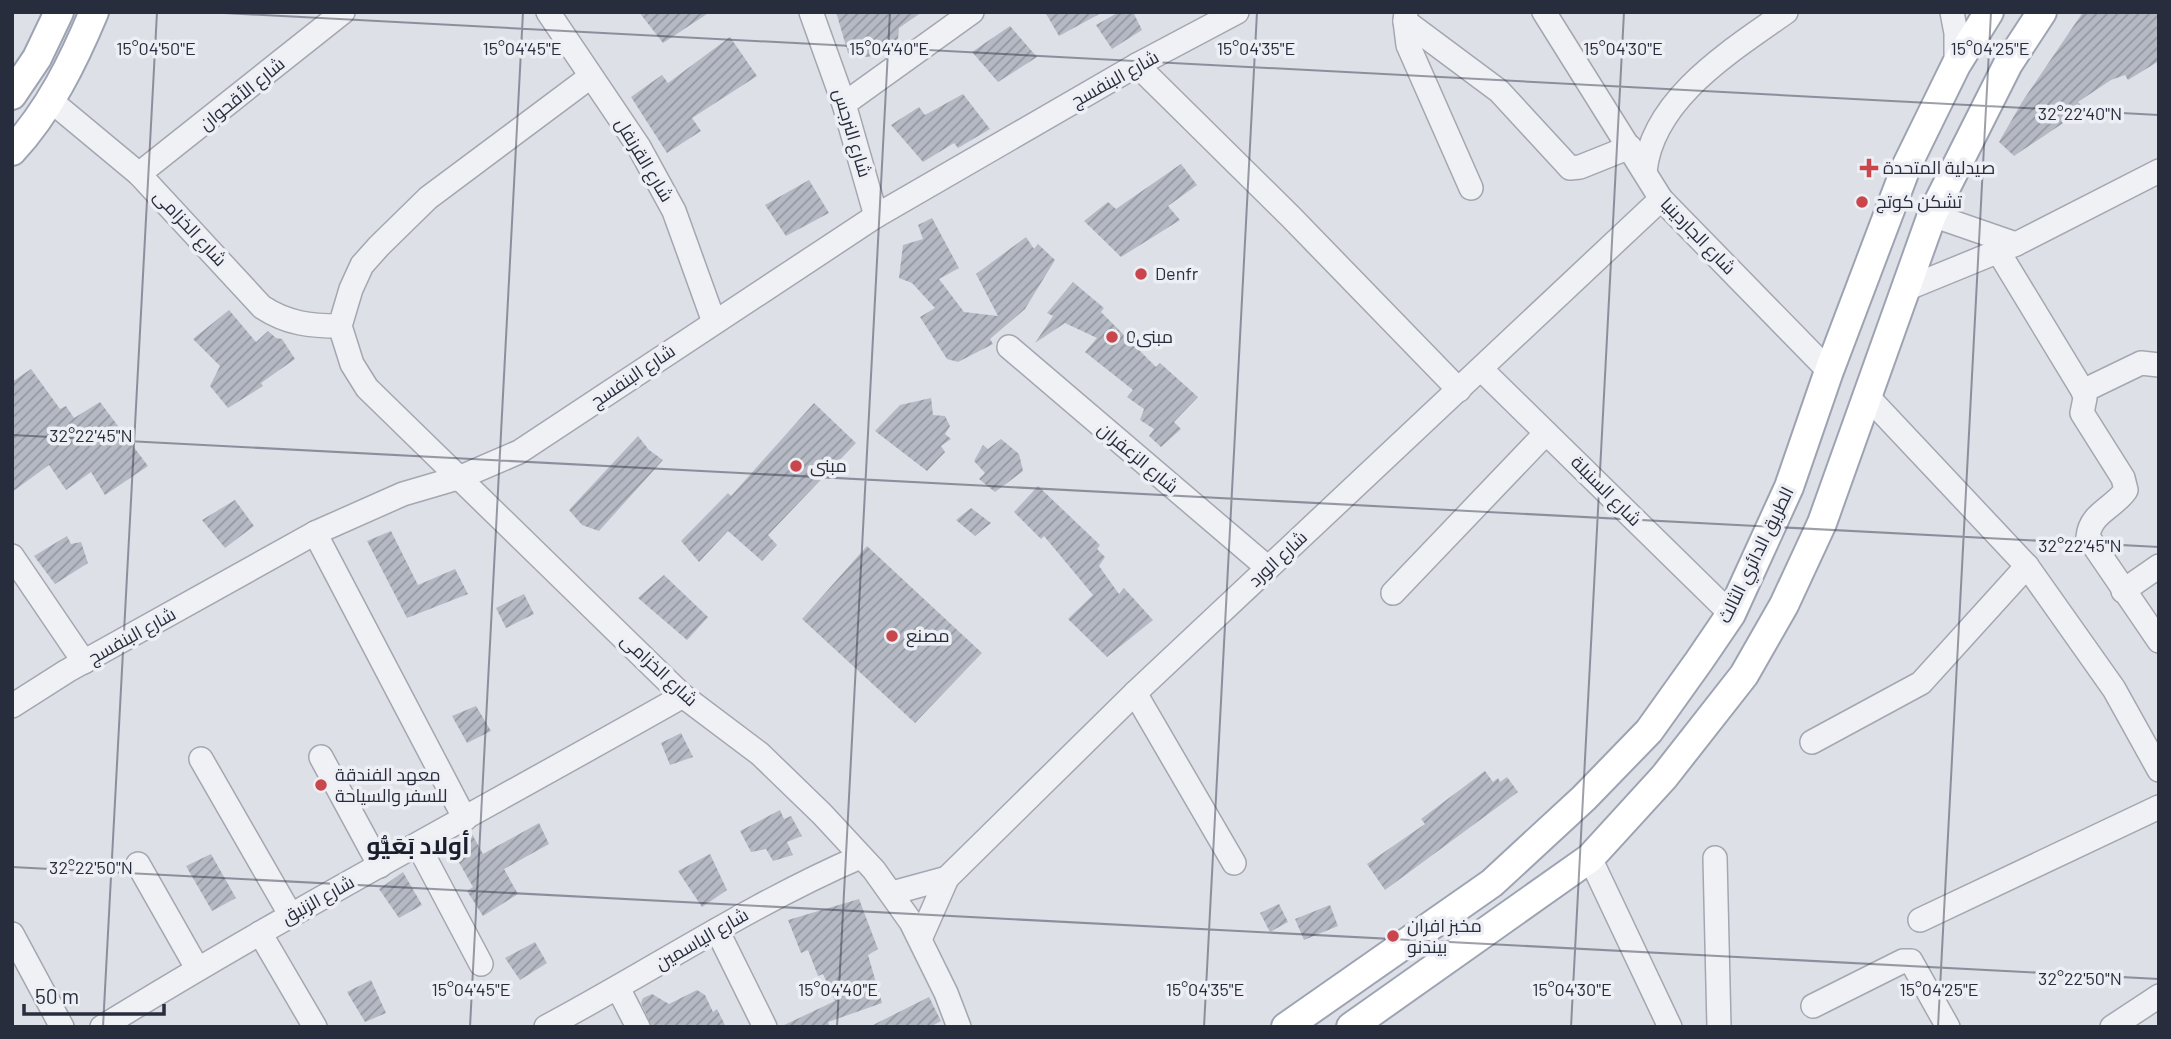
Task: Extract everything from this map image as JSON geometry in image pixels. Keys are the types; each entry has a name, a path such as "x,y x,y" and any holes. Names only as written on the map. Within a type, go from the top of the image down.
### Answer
{"main road":[{"path":"12,95 37,58 59,12"},
{"path":"12,151 31,130 50,100 78,50 94,12"},
{"name":"الطريق الدائري الثالث","path":"1286,1027 1492,883 1523,855 1584,798 1649,731 1731,614 1789,487 1829,371 1908,165 1956,65 1989,12"},
{"path":"1351,1027 1590,858 1664,777 1744,676 1784,605 1822,523 1932,215 2008,64 2042,12"}],"street":[{"name":"شارع الأقحوان","path":"139,174 343,12"},
{"name":"شارع القرنفل","path":"548,12 639,147 674,211 714,322"},
{"name":"شارع النرجس","path":"811,12 844,104 876,216"},
{"path":"844,104 972,12"},
{"name":"شارع البنفسج","path":"12,706 84,662 315,533 403,494 461,477 519,452 876,216 1137,65 1237,12"},
{"name":"شارع الجاردينيا","path":"1544,12 1661,199 1829,371"},
{"path":"1645,171 1647,151 1660,124 1682,96 1726,56 1786,12"},
{"path":"1952,12 1956,33 1956,65"},
{"path":"1405,16 1499,91 1570,168 1580,167 1630,147"},
{"path":"1405,16 1408,45 1471,188"},
{"path":"1137,65 1291,217 1459,390"},
{"path":"341,326 351,289 362,265 379,246 428,198 590,77"},
{"name":"شارع الخزامى","path":"50,100 139,174 262,307 278,318 293,323 341,326 352,364 367,388 683,696 760,754 822,814 892,893 921,937 959,1027"},
{"path":"1906,289 2007,247 2159,171"},
{"name":"شارع الورد","path":"921,937 947,878 1135,693 1661,199"},
{"path":"1932,215 2007,247 2083,391 2085,398 2082,413 2123,478 2126,490 2093,520 2088,537 2159,641"},
{"name":"شارع الزعفران","path":"1009,347 1268,568"},
{"path":"2083,391 2141,363 2159,365"},
{"name":"شارع السنبلة","path":"1481,369 1731,614"},
{"path":"1867,396 2027,566 2114,689 2159,770"},
{"path":"1392,593 1546,433"},
{"path":"315,533 465,819"},
{"path":"12,556 84,662"},
{"path":"1812,742 1921,682 2027,566"},
{"path":"2123,591 2159,566"},
{"path":"1135,693 1234,863"},
{"name":"شارع الزنبق","path":"102,1027 290,914 683,696"},
{"path":"321,757 380,866"},
{"path":"201,759 290,914"},
{"path":"1920,920 2159,807"},
{"path":"418,845 481,964"},
{"name":"شارع الياسمين","path":"554,1025 777,896 860,857"},
{"path":"1590,858 1670,1027"},
{"path":"1716,858 1719,1027"},
{"path":"138,864 197,968"},
{"path":"892,893 947,878"},
{"path":"717,930 765,1027"},
{"path":"260,933 315,1027"},
{"path":"12,934 62,1027"},
{"path":"1813,1006 1903,961 1911,961 1948,1027"},
{"path":"618,988 638,1027"},
{"path":"2112,1027 2159,996"}],"building":[{"path":"639,12 710,12 663,43"},
{"path":"836,12 922,12 899,28 898,39 875,56 854,58 848,53"},
{"path":"1045,12 1103,12 1059,36"},
{"path":"1119,12 1133,12 1142,30 1112,49 1096,25"},
{"path":"2083,12 2159,12 2159,61 2128,80 2125,75 2111,80 2078,102 2084,109 2014,156 1999,142 2022,102"},
{"path":"1010,26 1037,57 998,82 972,52"},
{"path":"730,37 757,76 692,118 701,131 667,153 631,97 662,75 668,83"},
{"path":"963,94 990,129 958,148 954,143 923,162 891,125 919,107 925,115"},
{"path":"1181,164 1197,185 1168,206 1180,220 1121,257 1084,221 1108,202 1116,209"},
{"path":"809,180 829,213 786,236 765,205"},
{"path":"932,218 959,268 939,279 964,312 998,316 976,274 1026,237 1034,249 1038,244 1055,260 1025,309 990,339 993,344 958,362 947,359 920,317 935,308 912,283 899,278 903,245 923,239 918,225"},
{"path":"1073,282 1104,308 1101,312 1156,367 1160,363 1198,397 1174,422 1181,429 1161,447 1149,436 1154,429 1140,420 1144,409 1127,397 1133,390 1085,352 1097,338 1065,323 1035,343 1053,316 1047,313"},
{"path":"229,310 256,342 268,331 276,338 282,339 295,359 261,383 263,386 228,408 210,386 220,366 193,339"},
{"path":"31,369 60,409 66,406 74,418 100,402 148,466 105,495 91,472 66,490 49,465 12,492 12,382"},
{"name":"مبنى","path":"931,398 933,415 945,416 950,426 945,434 951,439 941,446 945,452 927,471 875,431 900,405"},
{"name":"مبنى","path":"814,403 856,443 768,535 777,545 762,561 728,531 699,562 681,541 728,493 731,496"},
{"path":"638,436 649,450 663,460 599,531 582,525 569,510"},
{"path":"1001,439 1019,454 1023,471 995,492 979,479 985,473 974,461 983,445 988,449"},
{"path":"1038,486 1100,545 1097,549 1105,557 1099,566 1119,594 1124,588 1153,620 1107,657 1068,619 1093,595 1044,536 1041,539 1014,512"},
{"path":"235,500 254,526 225,548 202,520"},
{"path":"971,508 991,523 975,536 956,520"},
{"path":"391,531 418,585 455,569 468,594 407,618 367,541"},
{"path":"67,536 71,544 81,542 88,563 55,584 34,556"},
{"name":"مصنع","path":"867,546 982,653 915,723 802,619"},
{"path":"664,575 708,617 687,640 638,598"},
{"path":"524,594 534,614 506,628 496,608"},
{"path":"476,706 491,731 467,743 452,716"},
{"path":"681,733 693,757 670,765 661,743"},
{"path":"1485,771 1493,782 1498,778 1500,782 1507,777 1518,792 1385,890 1367,864 1425,824 1421,819"},
{"path":"780,810 784,819 791,816 802,836 787,842 793,855 773,861 766,849 751,852 740,831"},
{"path":"539,823 549,844 504,869 518,894 483,916 467,891 473,887 449,845 472,834 483,854"},
{"path":"211,854 236,898 212,911 186,866"},
{"path":"710,854 727,890 702,907 678,871"},
{"path":"403,872 422,905 399,918 379,889"},
{"path":"859,899 878,949 868,955 882,1003 828,1022 830,1027 780,1027 835,1001 823,974 818,976 808,950 801,953 788,920"},
{"path":"1279,904 1288,922 1270,932 1260,913"},
{"path":"1330,905 1338,926 1304,940 1295,919"},
{"path":"535,942 547,963 520,980 505,958"},
{"path":"371,980 386,1013 365,1022 347,992"},
{"path":"697,990 705,995 713,1012 717,1009 726,1027 652,1027 641,1003 643,998 652,994 669,1004"},
{"path":"929,997 941,1021 930,1027 869,1027"}],"place":[{"name":"صيدلية المتحدة","path":"1869,168"},
{"name":"تشكن كوتج","path":"1862,202"},
{"name":"Denfr","path":"1141,274"},
{"name":"مبنى0","path":"1112,337"},
{"name":"مبنى","path":"796,466"},
{"name":"مصنع","path":"892,636"},
{"name":"معهد الفندقة للسفر والسياحة","path":"321,785"},
{"name":"مخبز افران بيندنو","path":"1393,936"}],"district":[{"name":"أولاد بَعَيُّو","path":"418,846"}]}
